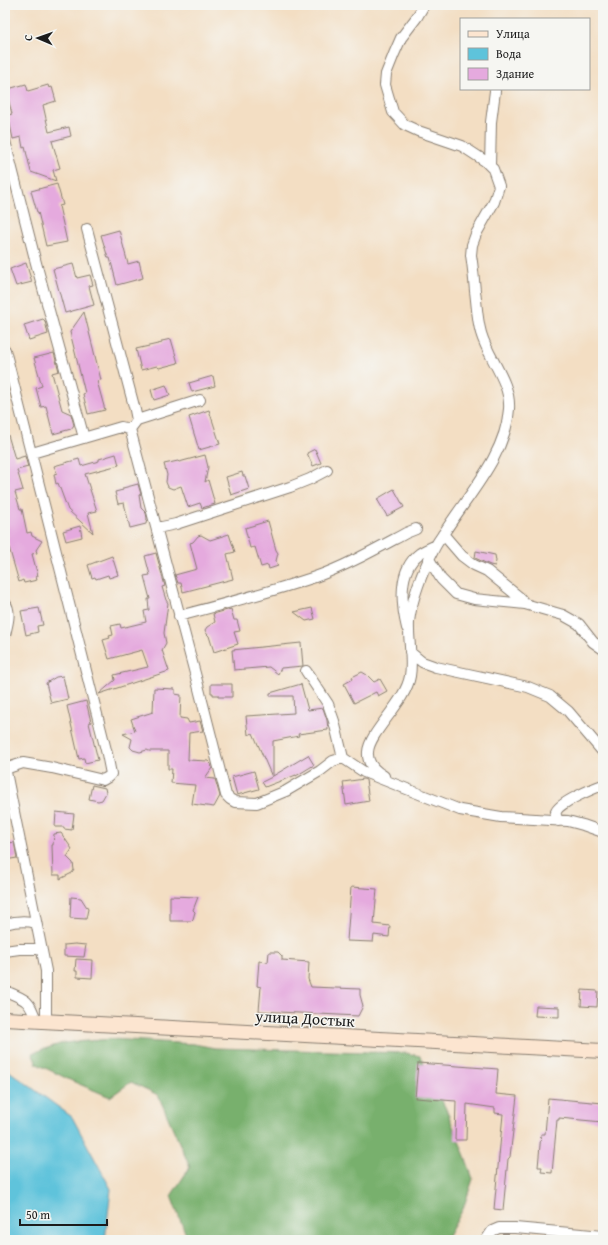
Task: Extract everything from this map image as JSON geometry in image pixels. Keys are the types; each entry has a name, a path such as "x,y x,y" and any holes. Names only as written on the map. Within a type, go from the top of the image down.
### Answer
{"main road":[{"name":"улица Достык","path":"5,1019 603,1051"}],"street":[{"path":"400,786 379,773 368,758 368,751 376,734 398,702 410,679 409,621 415,596 430,559 436,545 495,457 507,425 509,407 506,388 481,335 478,323 471,255 474,239 494,202 498,186 493,169 486,161 462,146 405,125 393,112 385,85 386,74 402,38 424,5"},
{"path":"490,166 495,91"},
{"path":"5,140 36,263 84,438"},
{"path":"87,228 137,420"},
{"path":"5,350 107,754 110,774 103,780 52,768 23,764 5,769 46,971 46,1004 41,1021"},
{"path":"130,430 137,420 200,400"},
{"path":"32,453 121,427 130,430"},
{"path":"130,430 226,795 230,799 235,802 257,803 286,791 320,771 333,761 343,758 364,772 460,810 501,817 568,821 603,832"},
{"path":"157,528 176,524 290,487 327,470"},
{"path":"179,616 315,577 416,529"},
{"path":"444,534 462,556 474,565 487,570 525,604"},
{"path":"410,640 403,615 404,579 409,564 420,553 436,545"},
{"path":"430,559 441,579 456,594 474,599 525,604 562,615 579,624 593,642 603,649"},
{"path":"5,603 9,615 5,635"},
{"path":"410,652 422,662 436,667 528,687 550,696 568,711 603,752"},
{"path":"306,671 328,704 334,721 343,758"},
{"path":"357,766 371,764"},
{"path":"558,821 556,817 556,811 558,808 570,800 603,785"},
{"path":"5,924 14,921 28,920 36,923"},
{"path":"5,951 19,949 41,949"},
{"path":"5,991 28,1001 46,1004"},
{"path":"28,1001 41,1021"},
{"path":"486,1240 492,1230 499,1228 515,1228 587,1237 603,1236"}],"green space":[{"path":"111,1039 194,1044 215,1048 406,1053 420,1056 446,1109 473,1179 463,1209 446,1240 188,1240 171,1196 190,1167 158,1095 131,1082 110,1097 37,1064 32,1053 63,1043"}],"water":[{"path":"5,1068 72,1117 111,1189 105,1240 5,1240"}],"building":[{"path":"26,84 28,91 48,85 49,88 52,87 56,101 43,105 49,132 69,127 71,136 52,141 60,168 53,170 56,181 31,172 21,137 13,139 8,115 12,114 7,94 9,94 8,89"},
{"path":"57,184 63,205 59,206 67,242 46,246 38,212 31,191"},
{"path":"119,230 128,264 139,261 143,278 117,285 110,258 108,258 101,235"},
{"path":"26,263 32,282 16,286 10,269"},
{"path":"73,264 77,278 90,275 93,285 89,286 94,305 65,313 53,269"},
{"path":"84,312 101,380 97,381 105,410 88,414 83,394 85,393 70,332"},
{"path":"43,319 45,321 48,334 29,340 24,325"},
{"path":"171,339 178,363 159,368 157,366 141,370 136,349 162,343 162,341"},
{"path":"54,353 59,371 52,373 62,410 71,414 74,425 71,429 53,434 46,406 41,407 36,388 42,386 34,358"},
{"path":"213,376 215,386 192,392 189,383"},
{"path":"166,385 170,395 154,400 151,390"},
{"path":"209,410 220,444 199,450 189,417"},
{"path":"5,435 8,435 15,459 25,456 28,467 17,470 23,490 15,492 20,509 22,509 27,533 31,532 32,536 42,541 36,550 37,553 32,554 38,576 36,577 37,580 24,583 23,580 19,582 6,537 8,537 5,522"},
{"path":"315,449 321,463 313,466 307,453"},
{"path":"116,454 119,465 85,474 97,511 88,513 93,533 68,510 58,483 56,484 54,474 57,473 54,466 79,459 81,466"},
{"path":"205,455 208,467 205,482 208,480 215,504 202,508 200,503 188,507 181,486 173,489 168,487 164,464 179,462"},
{"path":"242,472 243,476 245,476 249,489 231,495 226,477"},
{"path":"138,484 141,494 139,495 141,508 146,513 147,518 146,524 130,528 124,503 118,504 115,492"},
{"path":"394,489 404,507 387,516 377,499"},
{"path":"268,521 278,553 276,561 278,566 269,569 268,565 261,567 255,547 250,548 245,528"},
{"path":"80,526 82,537 66,541 63,531"},
{"path":"229,534 235,552 227,554 233,579 183,592 181,583 178,583 175,575 197,569 190,543 201,535 210,540"},
{"path":"476,551 495,555 495,566 475,558"},
{"path":"156,553 165,586 162,587 168,603 164,633 166,643 162,650 169,671 99,694 115,680 114,675 148,667 142,650 109,659 103,640 110,638 109,636 113,635 111,626 120,624 121,628 146,622 144,611 149,610 148,599 150,599 144,576 150,575 145,556"},
{"path":"112,556 118,575 109,578 108,575 96,579 95,577 92,578 88,565"},
{"path":"39,608 43,625 37,626 38,632 26,635 21,611"},
{"path":"312,608 315,619 306,621 294,612"},
{"path":"231,609 234,620 237,620 240,631 234,632 238,644 214,652 209,636 205,630 215,622 213,614"},
{"path":"301,643 303,666 281,668 278,674 269,667 234,670 232,650"},
{"path":"362,672 374,682 380,679 387,691 378,696 376,692 354,703 344,684 353,679 352,677"},
{"path":"63,676 68,699 51,703 46,683 56,677"},
{"path":"211,684 232,684 232,697 218,697 218,695 213,695 213,693 211,693"},
{"path":"301,684 308,710 323,708 327,720 328,730 298,734 299,736 273,741 273,776 308,755 314,765 296,776 265,787 262,782 272,777 253,733 248,735 246,716 294,713 293,696 270,696 270,693"},
{"path":"154,688 175,689 175,694 181,695 180,718 187,719 189,723 200,721 203,731 189,733 188,760 208,761 211,764 212,768 205,778 215,779 220,796 214,807 192,804 195,785 171,783 172,769 168,769 168,751 147,750 140,752 133,750 130,747 132,739 123,734 135,731 131,719 153,712"},
{"path":"86,701 91,722 89,723 98,760 85,763 84,758 79,759 67,706"},
{"path":"254,771 259,789 237,795 232,777"},
{"path":"366,780 369,801 346,805 343,782"},
{"path":"92,785 105,788 106,793 102,800 98,801 89,799"},
{"path":"56,812 74,814 72,830 64,829 64,827 55,827"},
{"path":"61,833 72,849 67,857 73,863 74,870 72,873 60,879 60,875 53,875 52,845 54,834"},
{"path":"14,842 17,858 5,860 5,844"},
{"path":"351,887 377,889 374,924 390,926 389,937 374,935 373,942 347,941"},
{"path":"170,896 198,897 193,910 195,912 193,919 191,921 170,921"},
{"path":"71,897 81,898 88,909 86,919 70,918"},
{"path":"64,945 86,945 84,957 64,956"},
{"path":"269,952 278,952 282,956 282,960 309,962 308,979 311,987 360,989 363,1006 358,1016 259,1011 261,987 257,986 259,961 268,962"},
{"path":"76,959 93,960 92,978 77,977 77,971 75,971"},
{"path":"582,990 598,991 597,1007 581,1006"},
{"path":"536,1006 559,1007 559,1017 535,1016"},
{"path":"418,1063 498,1069 496,1094 517,1096 510,1157 508,1159 503,1210 494,1209 503,1114 495,1113 495,1108 467,1104 466,1140 455,1140 456,1101 415,1098"},
{"path":"548,1098 603,1103 603,1122 559,1118 559,1120 557,1120 552,1173 541,1172 542,1167 538,1167 541,1134 545,1134"}]}
